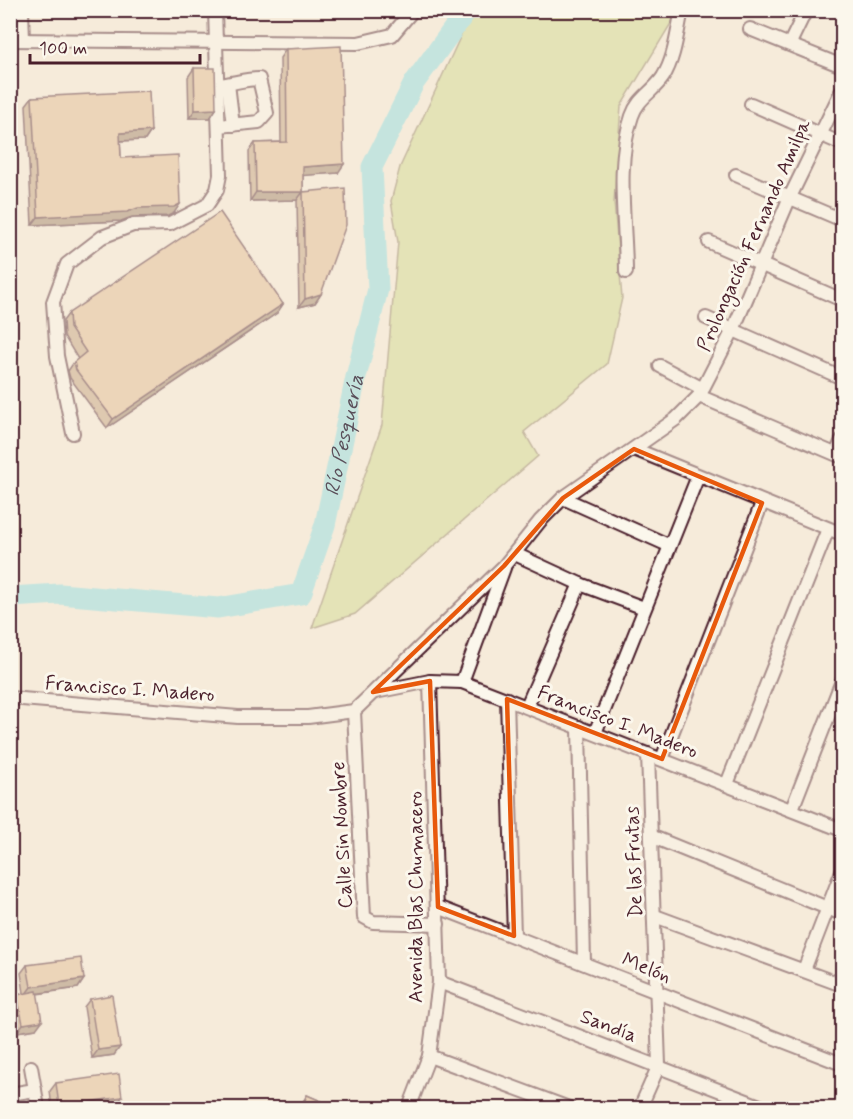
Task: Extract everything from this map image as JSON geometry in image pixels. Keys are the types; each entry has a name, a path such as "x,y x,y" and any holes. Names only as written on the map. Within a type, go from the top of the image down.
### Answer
{"street":[{"path":"22,10 17,40 216,42 375,41 392,35 413,10"},
{"path":"215,10 216,42 233,125"},
{"path":"626,272 623,193 628,130 636,106 656,85 670,62 682,10"},
{"path":"790,43 806,10"},
{"path":"750,29 843,66"},
{"path":"219,126 259,122 267,113 259,79 240,79 223,85"},
{"path":"73,433 57,356 53,302 67,264 102,237 133,225 170,224 207,205 217,190 220,175 219,126 223,85"},
{"name":"Prolongación Fernando Amilpa","path":"701,393 733,330 759,264 819,135 843,90"},
{"path":"751,104 843,144"},
{"path":"736,175 843,220"},
{"path":"709,242 843,300"},
{"path":"706,318 843,378"},
{"path":"660,366 701,393 839,455 843,440"},
{"path":"354,711 504,566 540,521 563,498 686,411 701,393"},
{"path":"634,449 843,534"},
{"path":"595,733 668,545 698,476"},
{"path":"563,498 668,545"},
{"path":"662,759 762,503"},
{"path":"727,784 828,529"},
{"path":"515,554 580,584 644,608"},
{"path":"462,682 504,566"},
{"path":"527,706 580,584"},
{"name":"Francisco I. Madero","path":"373,692 430,681 462,682 843,830"},
{"name":"Avenida Blas Chumacero","path":"409,1108 429,1056 439,982 430,681"},
{"path":"792,809 843,681"},
{"name":"Francisco I. Madero","path":"10,698 238,717 309,717 354,711"},
{"path":"507,699 514,936"},
{"name":"Calle Sin Nombre","path":"354,711 364,917 373,922 438,924"},
{"path":"579,727 584,963"},
{"name":"De las Frutas","path":"640,1108 659,1065 653,837 648,754"},
{"path":"653,837 843,914"},
{"path":"804,969 843,871"},
{"name":"Melón","path":"438,907 843,1064"},
{"path":"655,916 843,985"},
{"name":"Sandía","path":"439,982 659,1065 765,1108"},
{"path":"429,1056 569,1108"},
{"path":"32,1067 38,1108"},
{"path":"10,1094 35,1090"}],"highlighted area":[{"path":"634,449 762,503 662,759 507,699 514,936 438,907 430,681 373,692 504,566 563,498"}],"green space":[{"path":"477,10 673,11 673,20 621,106 614,202 622,298 607,364 524,432 538,456 355,614 312,628 382,425 398,242 391,201 400,167 470,16"}],"building":[{"path":"341,46 344,164 303,167 303,192 256,192 255,143 287,142 286,49"},
{"path":"194,68 215,68 216,109 195,110"},
{"path":"149,91 151,131 120,133 121,158 178,155 180,204 174,207 138,208 127,212 38,217 32,97"},
{"path":"345,188 346,225 321,294 305,299 303,192"},
{"path":"220,212 283,304 113,419 76,370 74,362 86,352 70,328 69,313"},
{"path":"81,958 84,979 31,987 27,965"},
{"path":"37,991 42,1021 23,1024 17,995"},
{"path":"112,995 120,1047 98,1050 90,999"},
{"path":"119,1074 122,1097 59,1106 56,1083"},
{"path":"307,1095 337,1108 302,1108"}],"waterway":[{"name":"Río Pesquería","path":"10,597 60,594 218,608 301,594 325,525 356,377 378,289 372,167 414,83 467,10"}]}
